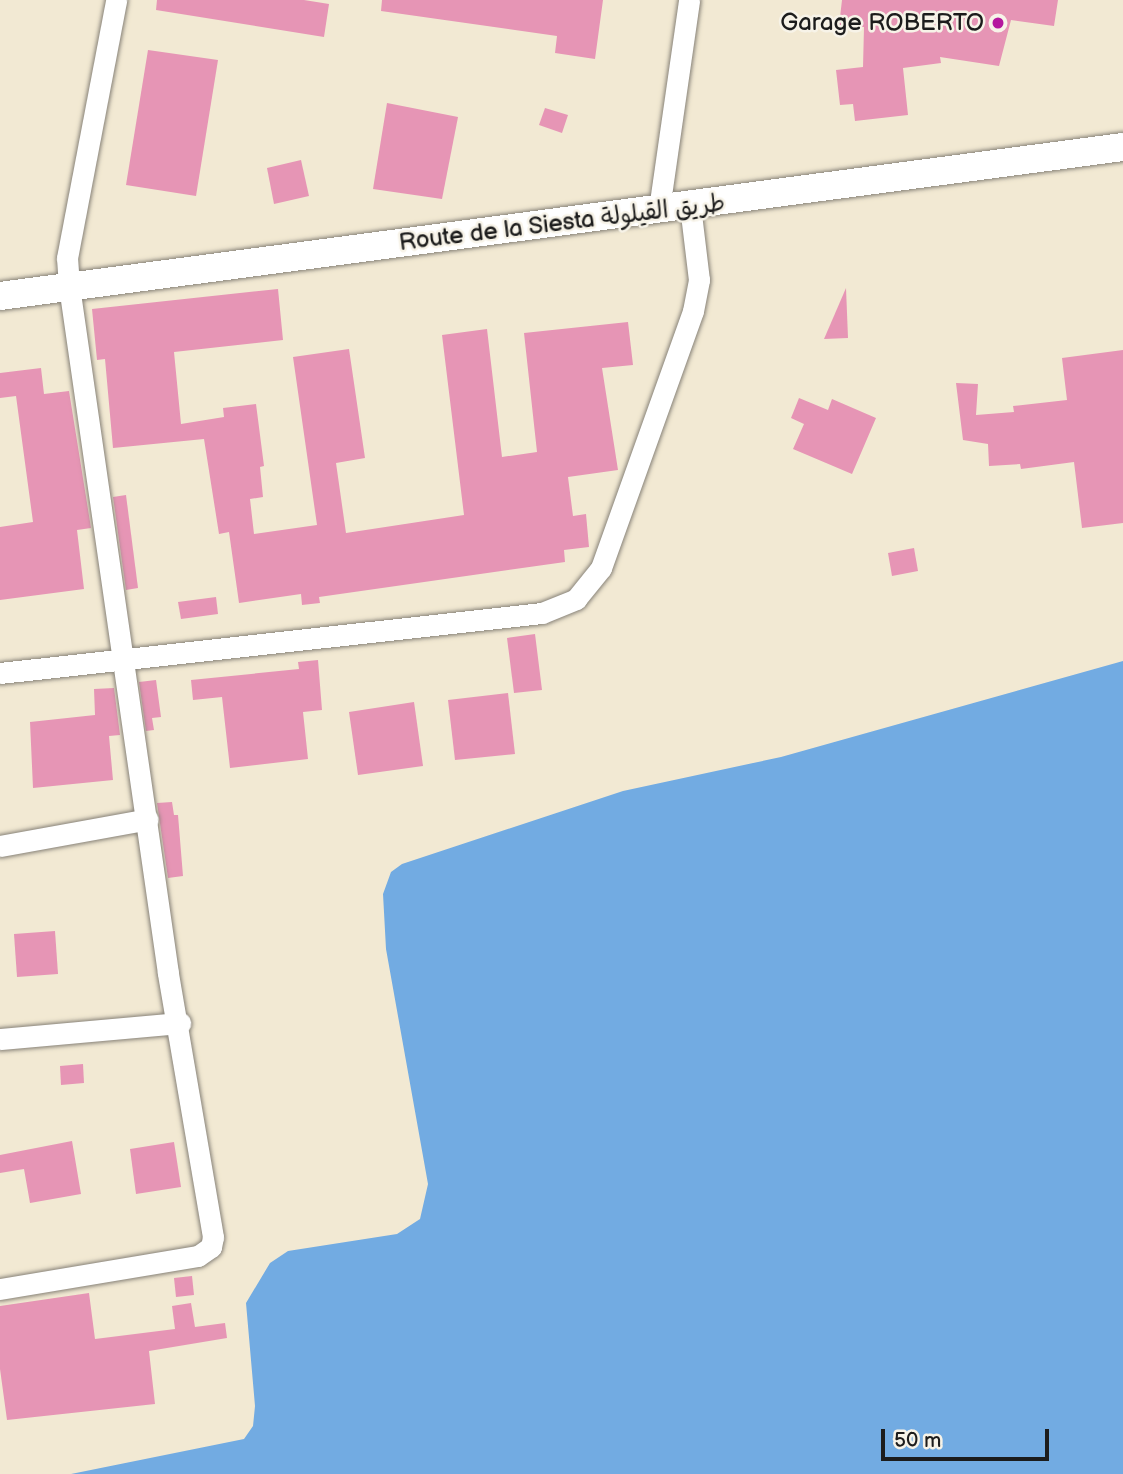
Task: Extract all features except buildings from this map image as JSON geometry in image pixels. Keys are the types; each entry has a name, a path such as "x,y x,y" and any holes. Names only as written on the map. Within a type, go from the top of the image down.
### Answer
{"main road":[{"name":"Route de la Siesta طريق القيلولة","path":"0,296 1123,147"}],"street":[{"path":"0,1289 198,1256 211,1247 213,1237 180,1023 168,973 148,819 121,659 69,286 67,258 116,0"},
{"path":"659,209 689,0"},
{"path":"0,673 542,613 576,599 601,568 693,311 699,281 690,206"},
{"path":"0,846 148,819"},
{"path":"0,1040 180,1023"}],"water":[{"path":"1123,661 1123,1474 71,1474 244,1439 253,1426 255,1406 246,1303 270,1263 288,1251 397,1234 420,1219 428,1184 386,949 383,894 391,872 402,864 623,791 781,757"}],"place":[{"name":"Garage ROBERTO","path":"998,23"}]}
